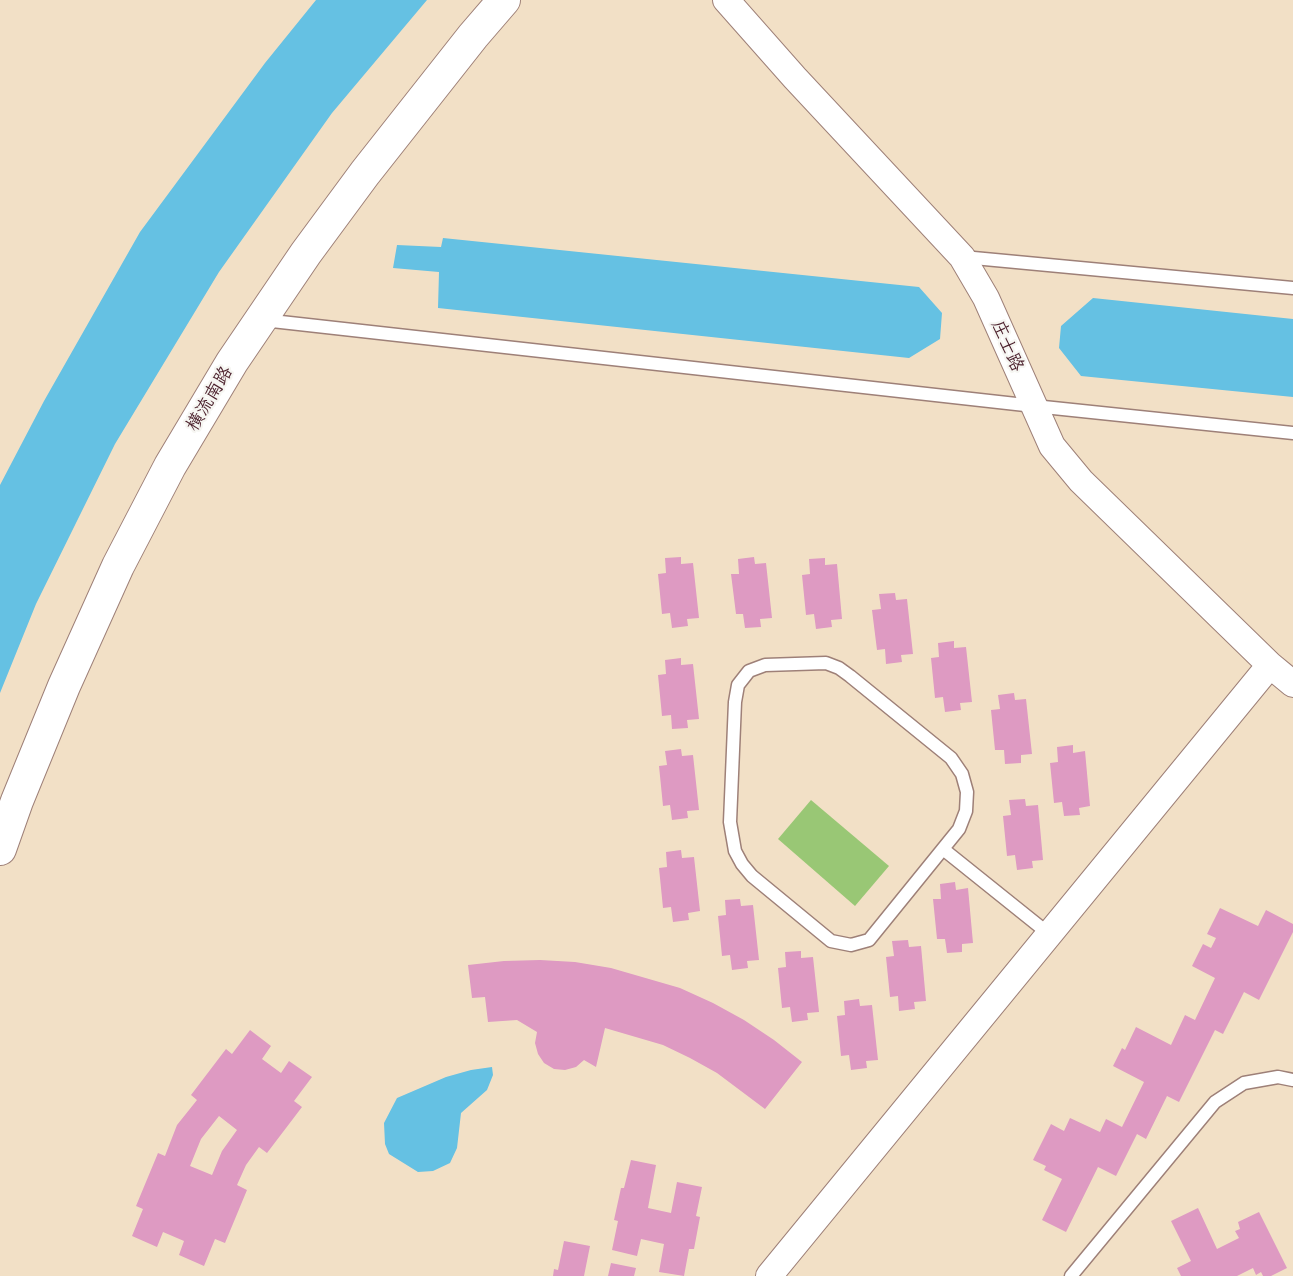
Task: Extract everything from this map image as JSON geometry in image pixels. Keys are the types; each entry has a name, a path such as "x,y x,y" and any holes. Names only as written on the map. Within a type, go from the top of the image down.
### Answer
{"street":[{"name":"横流南路","path":"0,849 64,686 118,566 170,466 259,320 365,173 504,0"},
{"name":"庄士路","path":"726,0 803,87 962,257 986,298 1052,446 1081,481 1270,665 1293,684"},
{"path":"770,1276 1270,665"}],"lane":[{"path":"962,257 1293,288"},
{"path":"259,320 1293,433"},
{"path":"801,663 826,663 839,668 951,758 962,774 967,792 966,811 959,829 943,849 869,940 851,945 831,941 752,876 735,851 730,822 735,702 738,685 749,671 765,665 801,663"},
{"path":"943,849 1049,934"},
{"path":"1071,1276 1215,1102 1244,1083 1278,1077 1293,1080"}],"green space":[{"path":"811,800 889,866 855,906 778,839"}],"water":[{"path":"316,0 427,0 332,113 219,272 115,444 36,604 0,693 0,485 44,401 140,232 265,63"},
{"path":"443,238 919,287 942,313 940,339 909,358 438,308 439,272 393,268 397,245 441,247"},
{"path":"1093,298 1293,319 1293,397 1081,376 1059,348 1061,326"},
{"path":"492,1067 493,1075 487,1090 461,1113 457,1148 450,1163 433,1171 418,1172 389,1154 385,1144 384,1123 397,1098 446,1077"}],"building":[{"path":"681,557 681,564 693,563 699,618 687,619 688,626 672,628 670,613 662,614 658,574 666,573 665,558"},
{"path":"754,557 755,564 766,563 772,618 760,619 761,627 745,628 743,614 736,614 731,574 739,574 738,559"},
{"path":"825,558 825,565 837,564 842,619 831,620 832,627 816,629 814,614 806,615 802,575 810,574 809,559"},
{"path":"895,593 896,600 907,599 913,654 901,655 902,662 886,664 885,649 877,650 872,610 881,609 879,594"},
{"path":"954,641 954,648 966,647 972,702 960,703 961,710 945,712 943,697 935,698 931,658 939,657 938,643"},
{"path":"681,658 681,665 693,664 699,719 687,720 688,728 672,729 671,715 662,716 658,675 666,674 665,660"},
{"path":"1014,693 1015,700 1026,699 1032,754 1021,755 1021,763 1005,764 1004,750 995,750 991,710 1000,709 998,695"},
{"path":"1073,745 1073,753 1085,751 1090,806 1079,808 1080,815 1064,816 1062,802 1054,803 1050,763 1058,762 1057,747"},
{"path":"681,749 682,756 693,755 699,810 687,811 688,818 672,820 670,805 663,806 659,766 667,765 665,751"},
{"path":"1025,799 1026,806 1038,805 1043,860 1032,861 1033,868 1017,870 1015,855 1007,856 1003,816 1011,815 1009,800"},
{"path":"681,850 682,858 694,857 700,911 688,913 689,920 673,922 671,907 663,908 659,868 667,867 666,852"},
{"path":"955,882 956,890 968,888 973,943 962,944 962,952 947,953 945,939 937,939 933,899 941,899 940,884"},
{"path":"740,899 741,906 753,905 759,960 747,961 748,968 732,970 730,955 722,956 718,916 726,915 725,900"},
{"path":"1220,908 1258,926 1266,910 1293,924 1293,932 1259,1000 1244,992 1223,1034 1215,1030 1179,1102 1167,1096 1146,1139 1137,1134 1116,1176 1098,1167 1066,1232 1042,1220 1062,1179 1044,1170 1046,1166 1033,1160 1051,1124 1064,1131 1070,1118 1100,1132 1106,1119 1122,1127 1144,1082 1113,1066 1122,1048 1125,1050 1136,1027 1171,1045 1185,1015 1195,1020 1215,978 1192,966 1203,944 1211,948 1216,938 1207,934"},
{"path":"908,940 909,947 921,946 926,1001 914,1002 915,1009 899,1011 898,996 890,997 886,957 894,956 892,941"},
{"path":"801,951 801,958 813,957 819,1012 807,1013 808,1020 792,1022 790,1007 782,1008 778,968 786,967 785,952"},
{"path":"540,960 575,962 611,968 680,988 744,1020 802,1062 765,1109 717,1073 690,1058 663,1045 605,1028 596,1067 584,1060 576,1067 565,1070 554,1069 544,1063 538,1054 535,1043 537,1032 517,1020 488,1022 485,997 472,998 468,965"},
{"path":"859,999 860,1006 872,1005 878,1060 866,1061 867,1068 851,1070 849,1055 841,1056 837,1016 845,1015 844,1001"},
{"path":"250,1030 271,1046 262,1059 281,1073 289,1061 312,1077 294,1101 302,1107 267,1153 259,1147 246,1165 237,1185 247,1190 225,1243 215,1239 204,1266 179,1255 184,1241 163,1232 157,1247 132,1236 143,1209 136,1206 158,1153 165,1156 177,1125 197,1100 191,1095 226,1049 232,1054","holes":["219,1116 237,1130 222,1151 212,1175 190,1166 201,1139"]},
{"path":"631,1160 656,1165 648,1208 671,1213 677,1182 702,1187 696,1216 700,1217 694,1249 689,1249 684,1276 659,1272 664,1244 641,1239 637,1256 612,1250 618,1221 614,1220 621,1188 624,1188"},
{"path":"1198,1208 1217,1249 1239,1238 1235,1231 1240,1229 1238,1222 1259,1212 1287,1268 1271,1276 1263,1276 1261,1272 1256,1275 1253,1268 1237,1276 1181,1276 1177,1268 1191,1261 1171,1221"},
{"path":"564,1241 590,1246 584,1276 553,1276 554,1269 558,1270"},
{"path":"611,1263 636,1268 634,1276 608,1276"}]}
